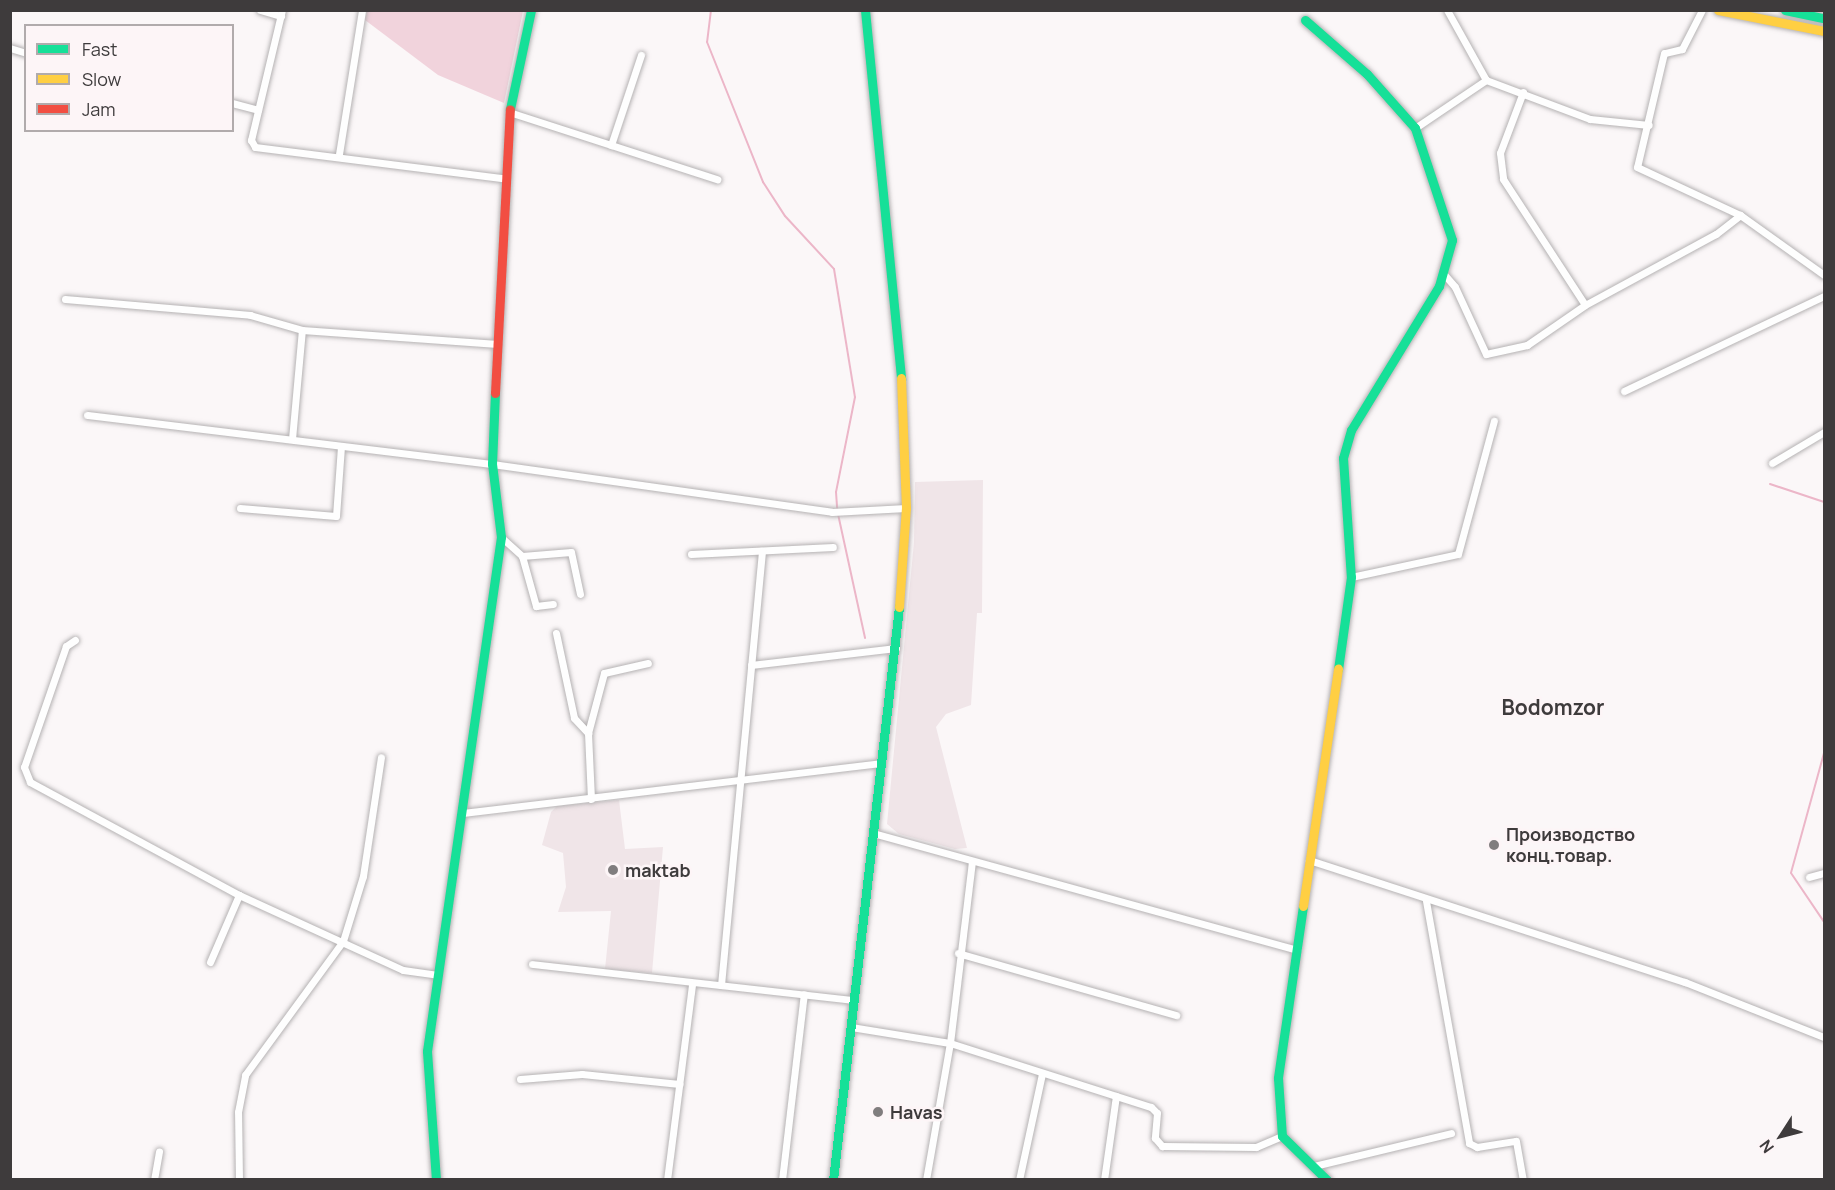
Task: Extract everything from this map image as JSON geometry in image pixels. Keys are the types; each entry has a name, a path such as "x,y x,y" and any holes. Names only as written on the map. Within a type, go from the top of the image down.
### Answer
{"main road":[{"path":"436,1179 427,1051 462,813 491,585 501,537 492,464 509,112 531,10"},
{"path":"833,1179 896,648 906,508 901,381 865,10"},
{"path":"1718,10 1824,31"},
{"path":"1785,10 1824,18"},
{"path":"1305,20 1367,74 1415,128 1452,240 1443,273 1346,443 1351,577 1278,1078 1282,1136 1327,1179"}],"street":[{"path":"260,10 282,13 251,140 255,147 339,154 507,179"},
{"path":"339,154 362,10"},
{"path":"1448,10 1486,80 1590,119 1649,125"},
{"path":"1702,10 1682,49 1664,53 1649,125 1637,166 1740,215 1824,276"},
{"path":"611,145 641,55"},
{"path":"1415,128 1486,80"},
{"path":"1523,92 1500,153 1503,179 1585,305"},
{"path":"234,104 258,110"},
{"path":"509,112 717,179"},
{"path":"1443,273 1455,287 1486,354 1527,345 1585,305 1716,234 1740,215"},
{"path":"1624,391 1824,296"},
{"path":"65,299 250,315 302,330 497,344"},
{"path":"292,439 302,330"},
{"path":"87,415 492,464 832,512 906,508"},
{"path":"1351,577 1458,554 1494,422"},
{"path":"1773,463 1824,432"},
{"path":"240,508 336,516 341,447"},
{"path":"501,537 522,556 536,606 553,604"},
{"path":"691,554 833,547"},
{"path":"721,985 762,551"},
{"path":"522,556 571,552 580,594"},
{"path":"556,633 574,718 588,733"},
{"path":"75,640 66,646 24,767 30,782 238,895 403,970 438,975"},
{"path":"751,665 896,648"},
{"path":"591,799 588,733 604,673 648,663"},
{"path":"239,1179 237,1112 245,1075 343,941 363,876 381,757"},
{"path":"462,813 740,782 881,763"},
{"path":"873,833 1297,950"},
{"path":"1308,860 1425,901 1685,982 1824,1037"},
{"path":"926,1179 950,1043 958,953 972,862"},
{"path":"1809,877 1824,873"},
{"path":"210,962 238,895"},
{"path":"1425,901 1469,1143 1477,1147 1516,1141 1523,1179"},
{"path":"958,953 1176,1015"},
{"path":"532,964 692,984 721,985 855,1000"},
{"path":"667,1179 692,984"},
{"path":"782,1179 804,994"},
{"path":"852,1027 950,1043 1155,1109 1155,1138 1162,1146 1256,1147 1282,1136"},
{"path":"520,1079 582,1074 679,1084"},
{"path":"1018,1179 1042,1074"},
{"path":"1104,1179 1116,1096"},
{"path":"1314,1166 1451,1133"},
{"path":"154,1179 159,1151"}],"shaded area":[{"path":"367,11 523,11 504,103 438,75 365,20"},
{"path":"983,480 982,613 977,613 971,705 946,714 936,727 967,848 955,849 899,834 887,824 914,542 915,482"},
{"name":"maktab","path":"619,800 625,849 663,847 652,973 605,969 611,911 558,912 566,887 563,853 542,845 551,812 557,806"}],"waterway":[{"path":"711,10 707,42 763,182 785,216 834,269 855,397 836,492 837,508"},
{"path":"1770,484 1824,502"},
{"path":"838,514 865,638"},
{"path":"1824,753 1791,873 1824,922"}],"traffic: fast":[{"path":"510,109 531,10"},
{"path":"865,10 901,378"},
{"path":"1785,10 1824,18"},
{"path":"1305,20 1367,74 1415,128 1452,240 1439,286 1351,430 1343,458 1351,577 1338,669"},
{"path":"436,1180 427,1051 501,537 492,464 495,393"},
{"path":"833,1180 899,607"},
{"path":"1303,906 1278,1078 1282,1136 1327,1180"}],"traffic: slow":[{"path":"1718,10 1824,31"},
{"path":"899,607 906,508 901,378"},
{"path":"1303,906 1338,669"}],"traffic: jam":[{"path":"495,393 510,109"}],"place":[{"name":"Производство конц.товар.","path":"1494,845"},
{"name":"maktab","path":"613,870"},
{"name":"Havas","path":"878,1112"}],"district":[{"name":"Bodomzor","path":"1553,707"}]}
